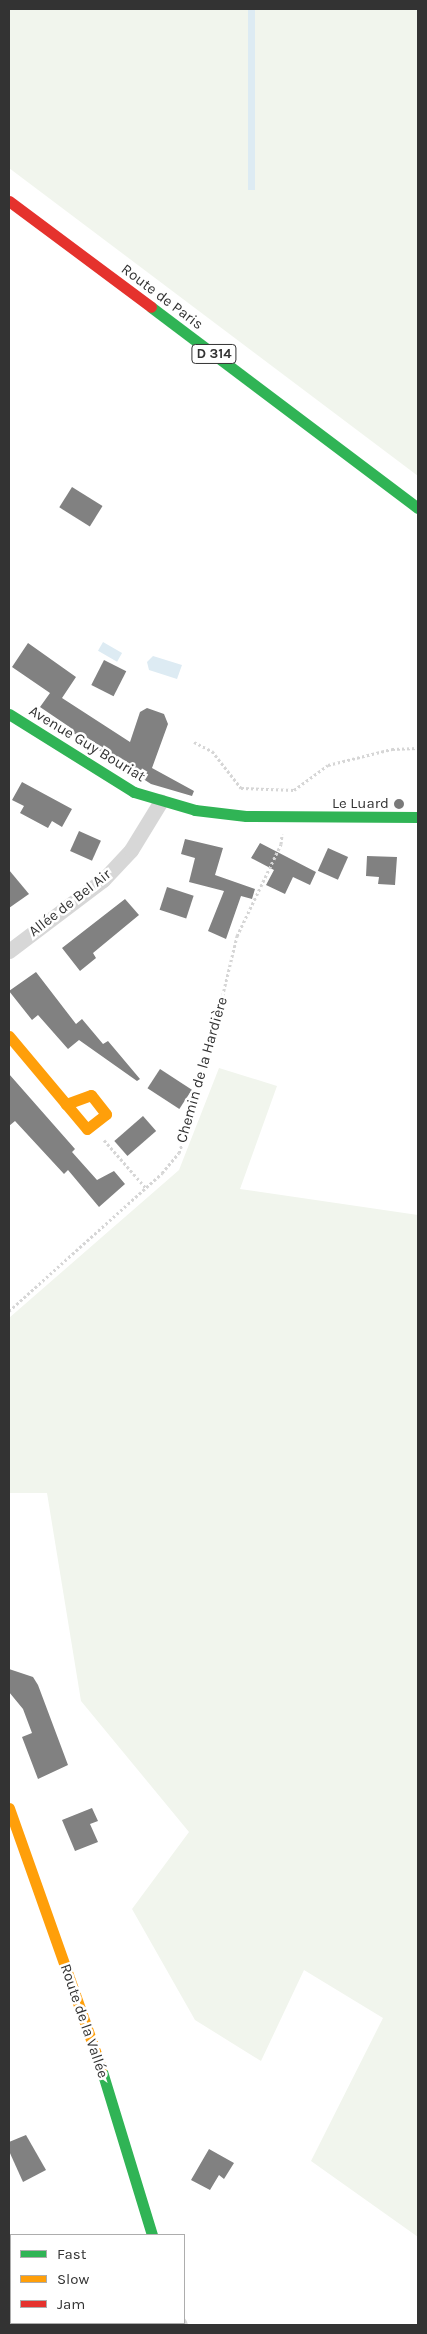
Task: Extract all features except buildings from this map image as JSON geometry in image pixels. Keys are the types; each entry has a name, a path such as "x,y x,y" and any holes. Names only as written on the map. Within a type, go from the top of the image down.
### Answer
{"street":[{"name":"Route de Paris","path":"9,201 418,508"},
{"name":"Avenue Guy Bouriat","path":"9,714 119,784 160,801 195,810 246,816 418,817"},
{"name":"Allée de Bel Air","path":"9,951 103,880 131,850 160,801"},
{"path":"9,1036 66,1104 87,1129 106,1114 91,1095 66,1104"},
{"name":"Route de la Vallée","path":"9,1808 101,2068 152,2234"}],"path":[{"path":"194,742 212,751 241,788 294,790 328,765 392,749 418,748"},
{"name":"Chemin de la Hardière","path":"9,1311 146,1188 179,1153 199,1093 237,936 281,844 282,826"},
{"path":"92,1126 146,1188"}],"shaded area":[{"path":"9,9 418,9 418,476 9,168"},
{"path":"248,9 255,9 255,190 248,190"},
{"path":"103,642 122,653 117,662 98,651"},
{"path":"153,656 182,665 177,679 149,670 147,662"},
{"path":"219,1068 277,1086 240,1189 418,1215 418,2237 311,2161 383,2018 304,1970 261,2061 195,2020 132,1909 189,1832 81,1701 47,1493 9,1493 9,1318 179,1170"}],"traffic: fast":[{"path":"151,307 418,508"},
{"path":"9,714 134,792 195,810 246,816 418,817"},
{"path":"101,2068 152,2234"}],"traffic: slow":[{"path":"9,1036 87,1129 106,1114 91,1095 66,1104"},
{"path":"9,1808 101,2068"}],"traffic: jam":[{"path":"9,201 151,307"}],"place":[{"name":"Le Luard","path":"399,804"}]}
